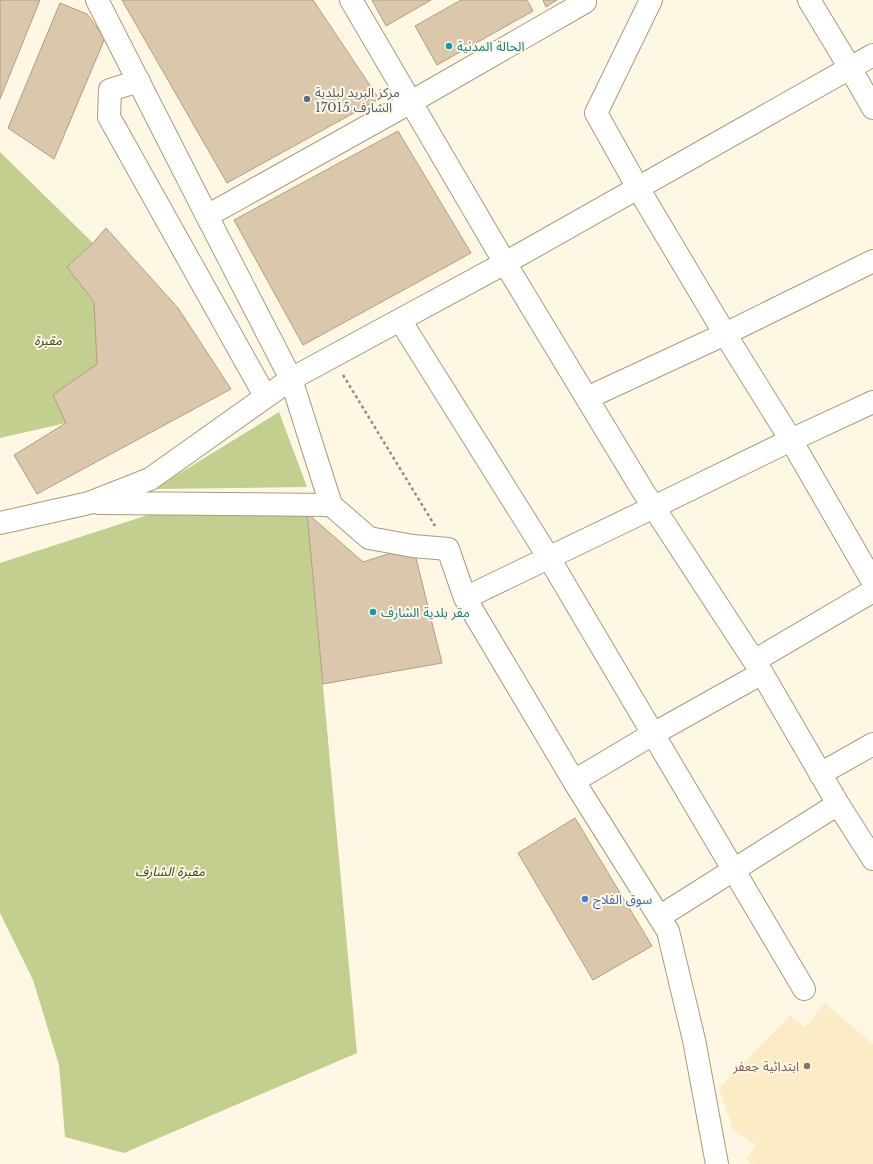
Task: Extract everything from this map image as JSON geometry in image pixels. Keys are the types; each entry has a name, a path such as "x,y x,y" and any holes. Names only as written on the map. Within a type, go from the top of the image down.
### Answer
{"street":[{"path":"97,0 291,379 331,505 369,538 413,546 448,549 465,598 574,781 668,931 694,1040 717,1164"},
{"path":"351,0 505,264 654,508 758,667 820,774 873,859"},
{"path":"207,216 411,102 585,2 583,0"},
{"path":"651,0 596,113 638,188 725,334 791,440 873,582"},
{"path":"809,0 873,108"},
{"path":"0,523 89,503 150,479 291,379 505,264 873,55"},
{"path":"139,81 110,90 109,117 265,396"},
{"path":"587,398 725,334 873,261"},
{"path":"400,320 549,558 804,989"},
{"path":"465,598 654,508 791,440 873,402"},
{"path":"0,512 89,503 331,505"},
{"path":"574,781 653,734 873,591"},
{"path":"820,774 873,744"},
{"path":"659,917 838,804"}],"path":[{"path":"332,357 448,549"}],"shaded area":[{"name":"ابتدائية جعفر","path":"825,1003 873,1044 873,1164 753,1164 746,1159 756,1146 733,1129 719,1088 790,1016 805,1028"}],"green space":[{"name":"مقبرة","path":"0,152 93,243 67,267 94,302 97,364 53,395 66,423 0,438"},
{"path":"279,412 307,487 154,489"},
{"name":"مقبرة الشارف","path":"154,513 307,513 357,1053 124,1153 65,1137 59,1065 33,980 0,913 0,563"}],"building":[{"path":"0,0 40,0 0,99"},
{"path":"122,0 313,0 379,99 227,183"},
{"path":"372,0 431,0 386,26"},
{"name":"الحالة المدنية","path":"461,0 527,0 533,11 437,65 415,26"},
{"path":"543,0 557,0 546,7"},
{"path":"60,3 87,14 105,38 54,159 8,128"},
{"path":"398,131 471,253 303,345 234,220"},
{"path":"106,228 178,308 231,389 37,494 14,455 66,423 53,395 97,364 94,302 67,267 93,243"},
{"name":"مقر بلدية الشارف","path":"307,513 363,562 413,546 442,663 323,684"},
{"name":"سوق الفلاح","path":"575,818 652,946 593,980 518,853"}],"place":[{"name":"الحالة المدنية","path":"449,46"},
{"name":"مركز البريد لبلدية الشارف 17015","path":"307,99"},
{"name":"مقر بلدية الشارف","path":"373,612"},
{"name":"سوق الفلاح","path":"585,899"},
{"name":"ابتدائية جعفر","path":"807,1066"}]}
